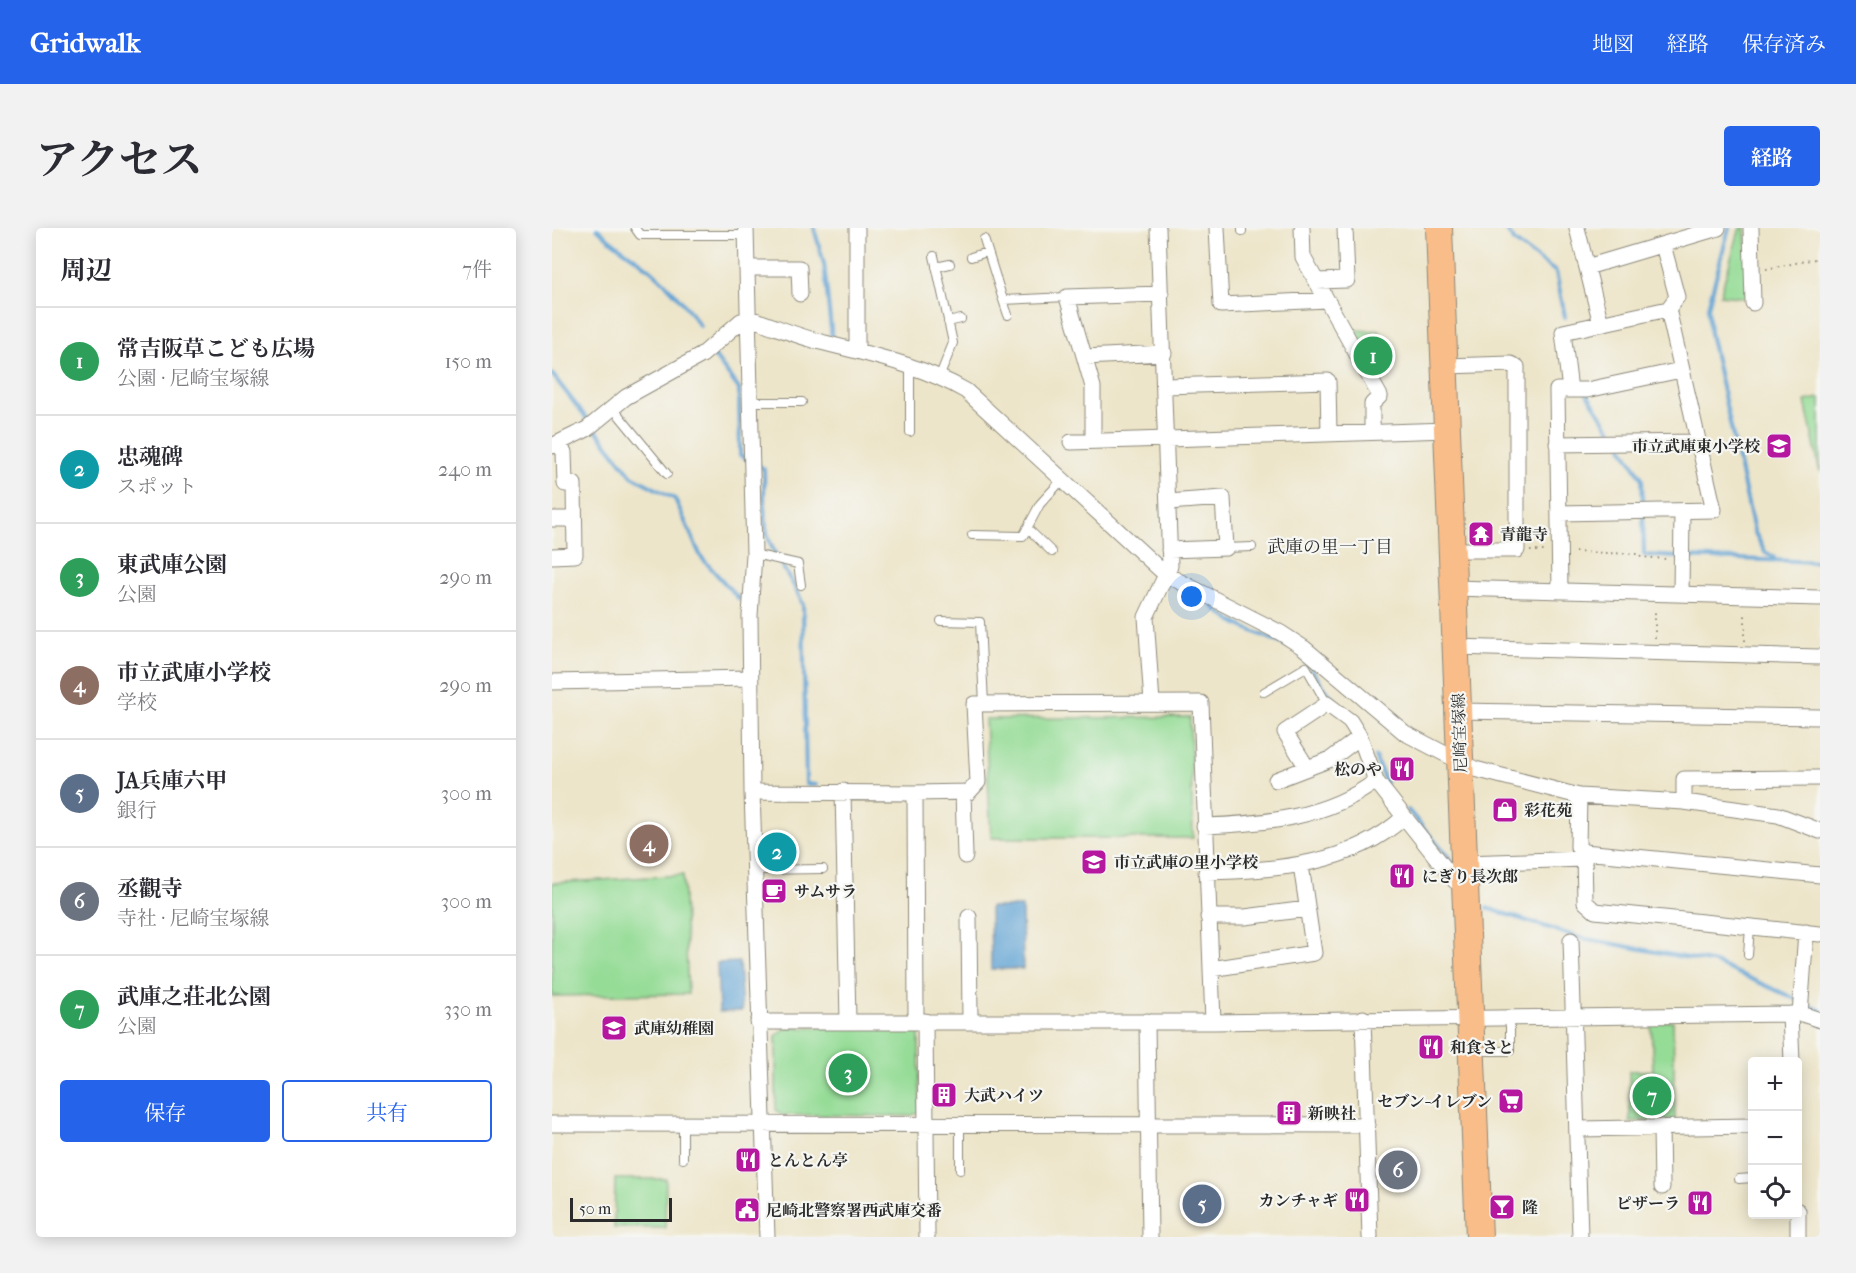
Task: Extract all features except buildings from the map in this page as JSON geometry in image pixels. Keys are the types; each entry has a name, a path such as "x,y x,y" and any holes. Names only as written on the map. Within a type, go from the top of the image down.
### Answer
{"main road":[{"name":"尼崎宝塚線","path":"1439,228 1479,1237"}],"street":[{"path":"856,228 857,349"},
{"path":"1152,703 1146,617 1170,566 1158,228"},
{"path":"1217,228 1221,304 1327,300"},
{"path":"1302,228 1303,257 1380,396 1372,404 1372,432"},
{"path":"1316,281 1347,280 1345,228"},
{"path":"1577,228 1601,324"},
{"path":"1587,267 1718,228"},
{"path":"1751,228 1753,303"},
{"path":"746,232 754,554 750,599 752,792 758,1022 762,1035 767,1237"},
{"path":"1579,390 1563,332 1668,309 1677,297 1663,245"},
{"path":"748,268 799,268 800,294"},
{"path":"1094,441 1093,387 1067,297 1161,294"},
{"path":"1558,513 1719,510 1698,442 1668,309"},
{"path":"552,556 575,555 574,484 565,484 564,452 555,446 587,429 612,407 702,355 741,321 749,318 823,343 857,349 939,378 966,391 1165,574 1289,638 1334,672 1405,733 1475,769 1579,796 1684,802 1778,815 1820,831"},
{"path":"1085,357 1164,353"},
{"path":"1445,366 1511,364 1517,367 1517,550 1452,550"},
{"path":"1560,590 1557,390 1579,390 1681,370"},
{"path":"1165,386 1328,381 1329,434"},
{"path":"1071,442 1448,430"},
{"path":"1557,444 1698,442"},
{"path":"1168,502 1224,498 1226,548 1169,550"},
{"path":"1681,594 1682,511"},
{"path":"552,519 574,519"},
{"path":"1454,588 1820,598"},
{"path":"1455,647 1820,657"},
{"path":"552,682 750,678"},
{"path":"752,792 969,792 978,782 974,704 1201,703 1213,1022"},
{"path":"1306,766 1285,732 1327,704 1350,721 1360,737 1376,781 1455,880 1465,872 1584,856 1820,875"},
{"path":"1458,711 1820,717"},
{"path":"1276,780 1306,766 1331,759 1360,737"},
{"path":"1684,802 1684,779 1820,778"},
{"path":"1204,826 1242,825 1327,809 1358,795 1376,781"},
{"path":"843,791 848,1021"},
{"path":"963,792 965,856"},
{"path":"915,793 920,1021 927,1125 927,1237"},
{"path":"1579,796 1578,847 1584,856 1585,902 1595,911 1813,933 1798,1009 1793,1057"},
{"path":"1206,872 1301,865 1334,858 1373,838 1404,817"},
{"path":"1211,969 1314,953 1301,865"},
{"path":"1208,917 1245,917 1306,909"},
{"path":"969,917 970,1021"},
{"path":"1570,939 1580,1237"},
{"path":"758,1022 1213,1022 1363,1018 1573,1017 1798,1009 1820,1020"},
{"path":"1363,1018 1370,1237"},
{"path":"1147,1021 1150,1237"},
{"path":"552,1124 1367,1125"},
{"path":"1578,1129 1748,1126"},
{"path":"1661,1127 1662,1187"},
{"path":"1797,1219 1798,1237"}],"lane":[{"path":"635,228 640,235 746,232"},
{"path":"984,239 1008,315"},
{"path":"971,257 987,252"},
{"path":"934,256 953,343 939,378"},
{"path":"936,267 950,264"},
{"path":"1004,300 1067,297"},
{"path":"948,322 961,319"},
{"path":"910,368 910,432"},
{"path":"751,402 802,402"},
{"path":"612,407 667,474"},
{"path":"972,535 1023,536 1040,504 1062,480"},
{"path":"1027,528 1052,552"},
{"path":"1226,548 1252,547"},
{"path":"754,554 798,564 801,585"},
{"path":"941,621 980,622 984,704"},
{"path":"1264,693 1306,668 1327,704"},
{"path":"754,870 823,869"},
{"path":"1748,955 1750,927"},
{"path":"1473,1051 1510,1051 1510,1017"},
{"path":"682,1124 682,1159"},
{"path":"960,1125 960,1170"},
{"path":"1739,1179 1748,1178"}],"path":[{"path":"1752,272 1820,258"},
{"path":"1517,550 1638,554 1641,557 1681,555"},
{"path":"1655,653 1656,593"},
{"path":"1744,656 1745,596"}],"green space":[{"path":"1740,228 1745,228 1748,298 1720,295"},
{"path":"1351,330 1380,331 1380,380"},
{"path":"1820,398 1820,472 1805,401"},
{"path":"1190,717 1193,838 991,838 985,719"},
{"path":"683,875 688,994 552,996 552,883"},
{"path":"1673,1021 1675,1121 1630,1121 1629,1071 1653,1071 1651,1022"},
{"path":"916,1026 919,1031 920,1112 910,1116 782,1115 776,1110 776,1036 786,1028"},
{"path":"615,1179 666,1179 665,1228 614,1228"}],"water":[{"path":"990,907 1022,907 1023,969 991,969"},
{"path":"739,962 742,1011 719,1012 717,963"}],"waterway":[{"path":"597,228 660,278 700,326"},
{"path":"814,228 824,264 832,339"},
{"path":"1505,228 1515,242 1556,272 1565,317"},
{"path":"1729,228 1708,307 1710,333 1754,531 1765,552 1774,557"},
{"path":"712,353 739,389 740,455 747,459"},
{"path":"1574,362 1580,386"},
{"path":"552,374 590,423"},
{"path":"1587,394 1616,438"},
{"path":"595,429 632,476 675,499 701,557 739,599"},
{"path":"1622,447 1642,478 1643,508"},
{"path":"756,464 764,469 766,529 776,555 803,605 806,784 816,785"},
{"path":"1643,515 1644,555 1678,557"},
{"path":"1686,557 1820,562"},
{"path":"1213,606 1239,625 1288,646"},
{"path":"1301,655 1329,694 1340,705"},
{"path":"1375,757 1386,783"},
{"path":"1408,810 1453,862"},
{"path":"1487,908 1577,937 1715,963 1798,1000"},
{"path":"1804,1003 1820,1010"}],"place":[{"name":"常吉阪草こども広場","path":"1373,356"},
{"name":"市立武庫東小学校","path":"1779,446"},
{"name":"青龍寺","path":"1481,534"},
{"name":"松のや","path":"1402,769"},
{"name":"彩花苑","path":"1505,810"},
{"name":"市立武庫小学校","path":"649,844"},
{"name":"忠魂碑","path":"777,852"},
{"name":"市立武庫の里小学校","path":"1094,862"},
{"name":"にぎり長次郎","path":"1402,876"},
{"name":"サムサラ","path":"774,891"},
{"name":"武庫幼稚園","path":"614,1028"},
{"name":"和食さと","path":"1431,1047"},
{"name":"東武庫公園","path":"848,1073"},
{"name":"大武ハイツ","path":"944,1095"},
{"name":"武庫之荘北公園","path":"1652,1096"},
{"name":"セブン-イレブン","path":"1511,1101"},
{"name":"新映社","path":"1289,1113"},
{"name":"とんとん亭","path":"748,1160"},
{"name":"丞觀寺","path":"1398,1170"},
{"name":"カンチャギ","path":"1357,1200"},
{"name":"ピザーラ","path":"1700,1203"},
{"name":"JA兵庫六甲","path":"1202,1204"},
{"name":"隆","path":"1502,1207"},
{"name":"尼崎北警察署西武庫交番","path":"747,1210"}],"district":[{"name":"武庫の里一丁目","path":"1330,547"}]}
